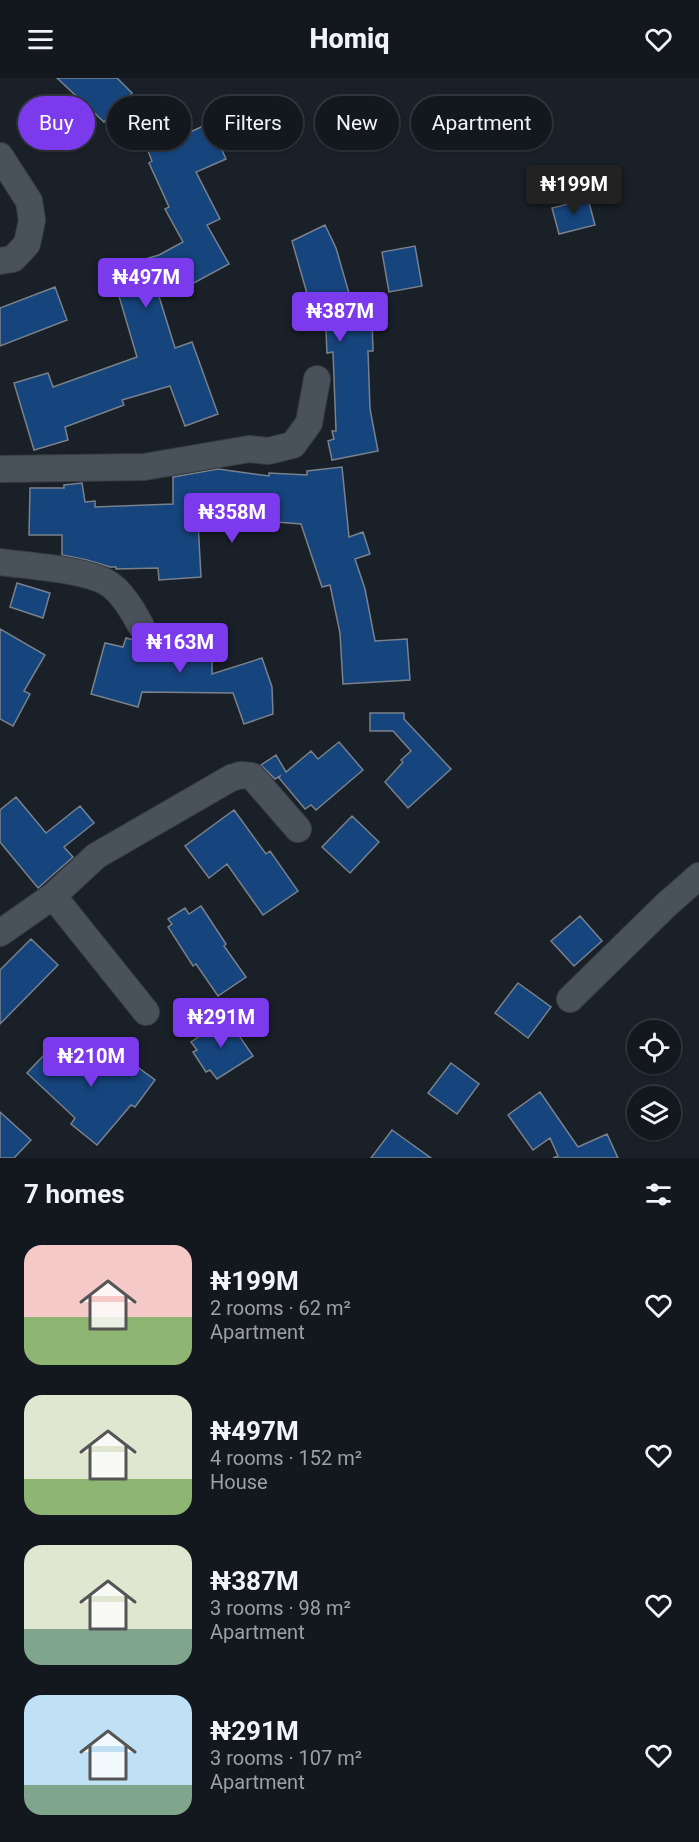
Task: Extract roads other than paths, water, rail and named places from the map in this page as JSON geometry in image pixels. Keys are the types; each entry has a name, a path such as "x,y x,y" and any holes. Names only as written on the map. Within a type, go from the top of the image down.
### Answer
{"street":[{"path":"0,156 30,201 32,220 27,244 13,259 0,261"},
{"path":"0,469 144,467 249,449 268,451 293,445 309,423 317,379"},
{"path":"0,562 73,572 107,582 130,605 141,626"},
{"path":"0,933 53,896 96,856 231,778 241,775 252,776 298,829"},
{"path":"570,999 699,876"},
{"path":"53,896 146,1012"}]}
